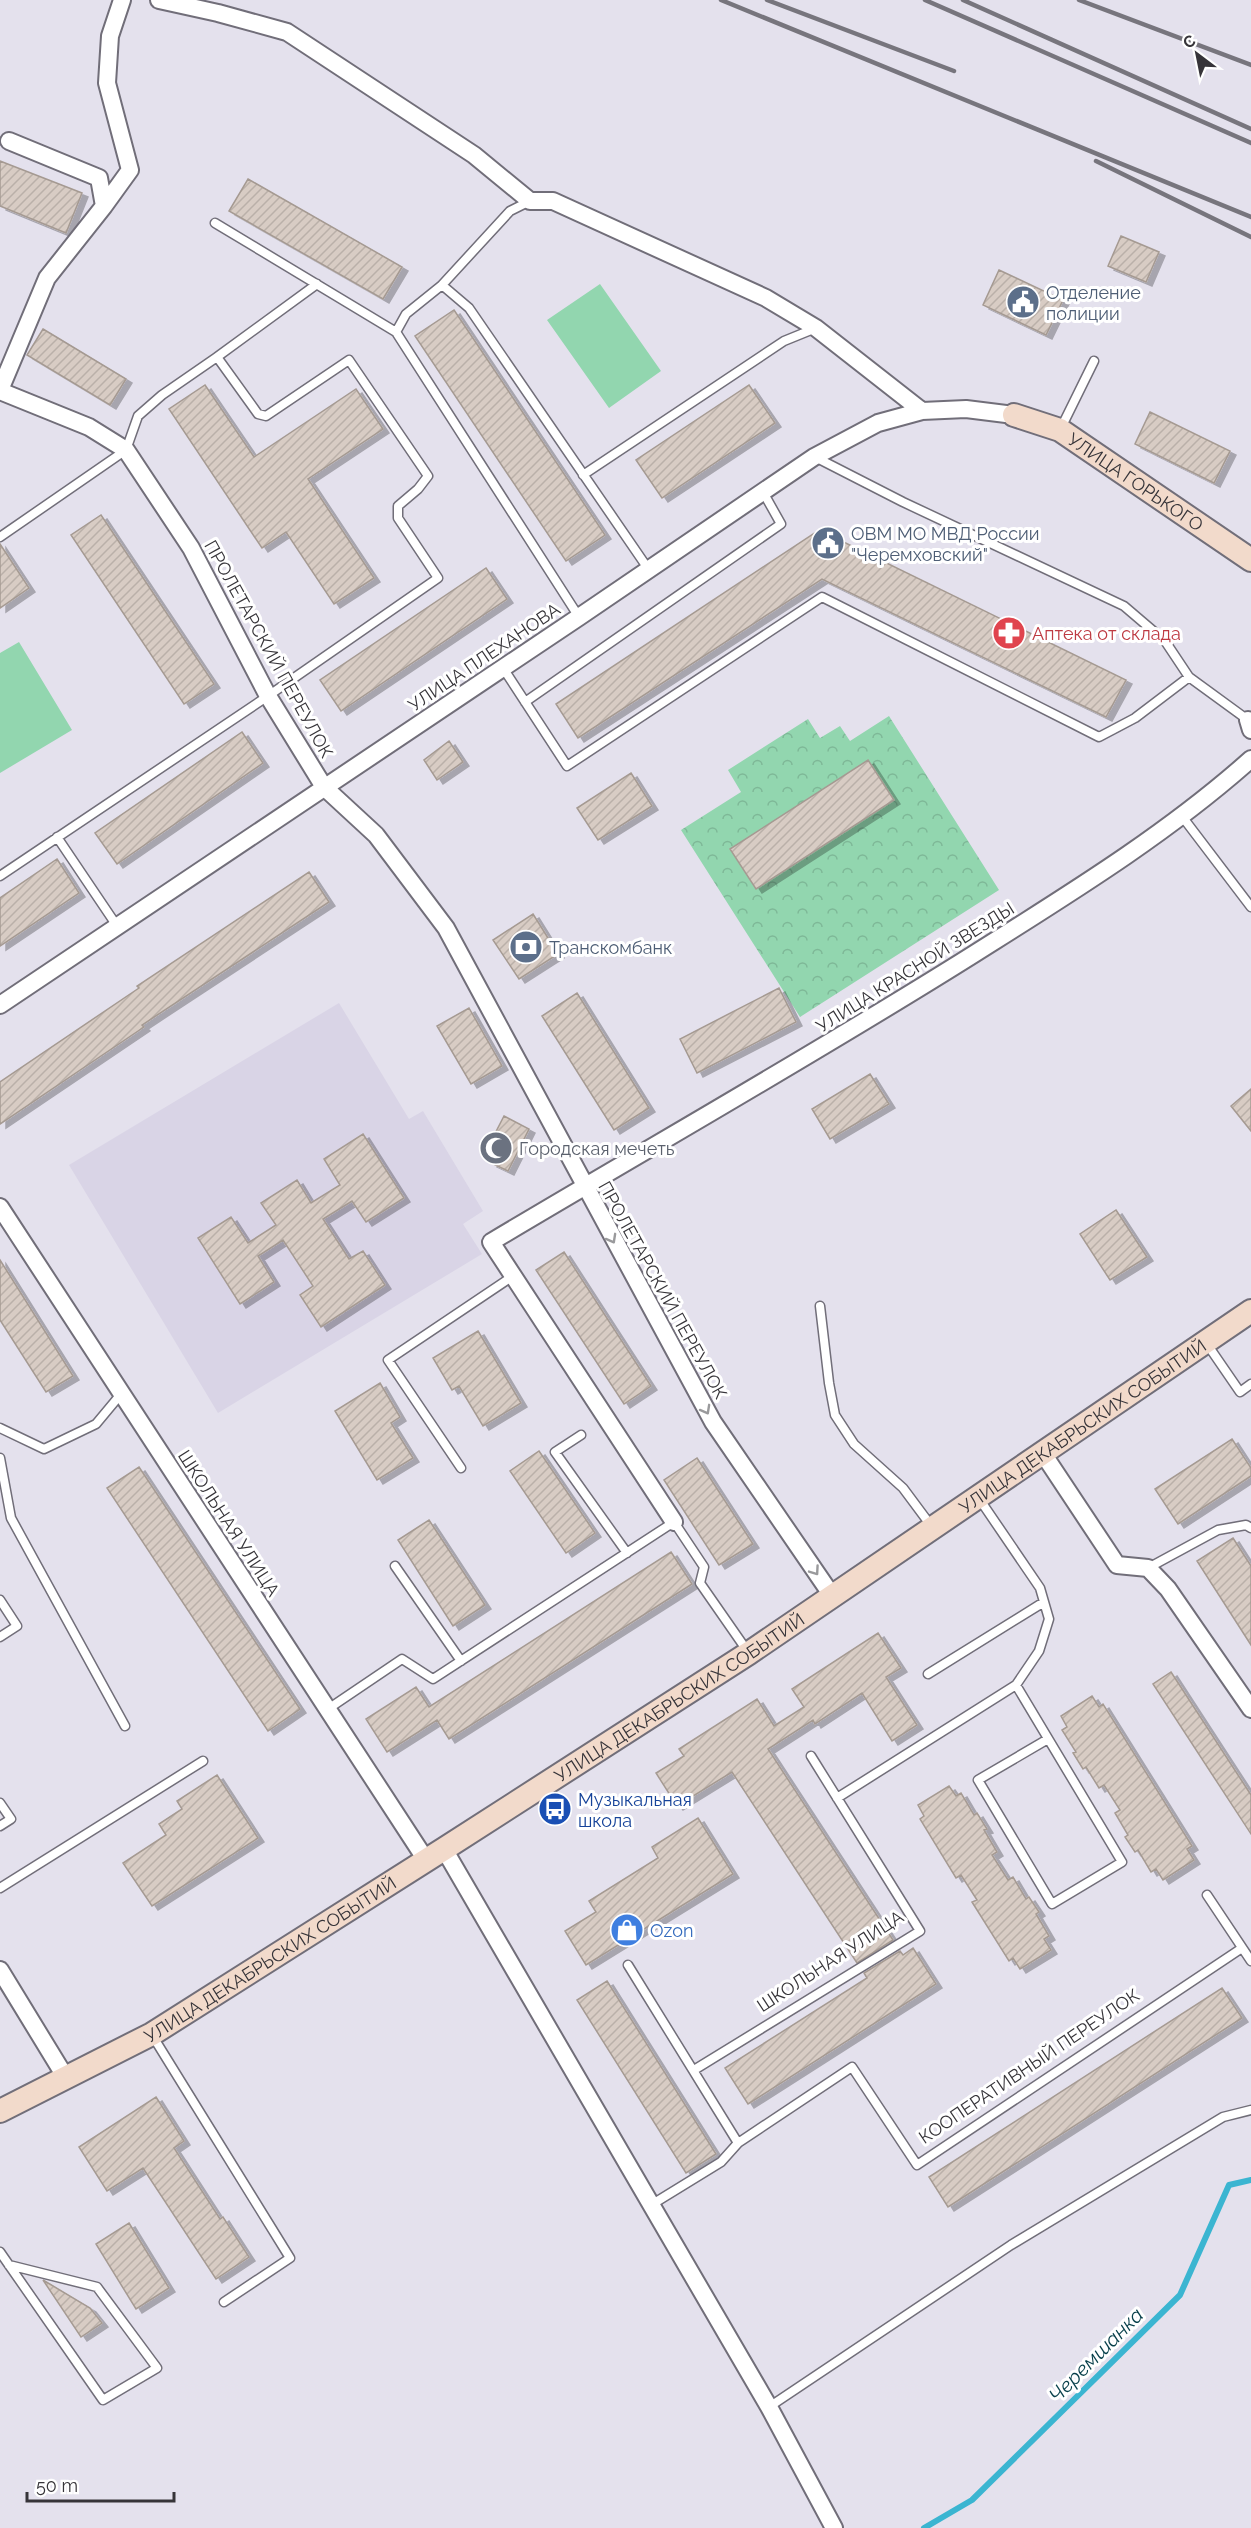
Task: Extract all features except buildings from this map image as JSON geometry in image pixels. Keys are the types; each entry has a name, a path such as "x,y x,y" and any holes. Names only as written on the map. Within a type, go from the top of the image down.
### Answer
{"street":[{"path":"122,0 110,36 107,83 130,170 46,278 0,391 89,427 126,450"},
{"path":"159,0 287,32 474,155 530,201 553,201 766,298 816,328 921,411"},
{"path":"9,141 99,178 104,206"},
{"name":"УЛИЦА ПЛЕХАНОВА","path":"0,1005 814,457 878,423 921,411 966,408 1014,415"},
{"name":"УЛИЦА ГОРЬКОГО","path":"1014,415 1060,430 1245,552"},
{"name":"ПРОЛЕТАРСКИЙ ПЕРЕУЛОК","path":"126,450 191,548 268,696 324,787 376,835 446,928 712,1422 833,1597"},
{"name":"УЛИЦА КРАСНОЙ ЗВЕЗДЫ","path":"513,1276 491,1242 889,1007 1085,884 1215,791 1251,759"},
{"name":"ШКОЛЬНАЯ УЛИЦА","path":"0,1207 328,1709 435,1854 651,2205 769,2407 834,2528"},
{"path":"513,1276 674,1522"},
{"name":"УЛИЦА ДЕКАБРЬСКИХ СОБЫТИЙ","path":"1211,1337 1251,1298"},
{"name":"УЛИЦА ДЕКАБРЬСКИХ СОБЫТИЙ","path":"0,2110 152,2034 435,1854 749,1653 1251,1311"},
{"path":"1042,1452 1118,1564 1148,1568 1168,1589 1251,1709"},
{"path":"0,1970 66,2078"},
{"name":"УЛИЦА ДЕКАБРЬСКИХ СОБЫТИЙ","path":"0,2127 66,2078"}],"lane":[{"path":"396,332 406,314 442,285 510,211 530,201"},
{"path":"215,223 396,332 579,617"},
{"path":"0,537 126,450 138,416 162,395 317,284"},
{"path":"442,285 469,308 649,570"},
{"path":"583,475 784,341 816,328"},
{"path":"0,876 268,696 438,578 398,518 398,506 418,489 428,476 349,360 266,416 258,414 217,357"},
{"path":"1060,430 1094,361"},
{"path":"814,457 903,502 1124,606 1165,641 1189,677 1249,725"},
{"path":"525,702 781,524 763,492"},
{"path":"502,668 567,766 822,597 1099,737 1135,718 1189,677"},
{"path":"1181,815 1251,907"},
{"path":"57,837 117,926"},
{"path":"460,1468 388,1360 513,1276"},
{"path":"820,1306 835,1415 854,1444 903,1488 933,1528"},
{"path":"1211,1337 1240,1392 1251,1384"},
{"path":"0,1428 44,1449 96,1424 121,1394"},
{"path":"581,1435 555,1452 627,1553"},
{"path":"0,1458 11,1518 125,1726"},
{"path":"837,1798 1016,1685 1039,1651 1049,1619 1040,1588 977,1497"},
{"path":"328,1709 402,1659 433,1679 674,1522 704,1567 700,1583 749,1653"},
{"path":"1148,1568 1218,1530 1246,1525 1251,1528"},
{"path":"395,1566 461,1661"},
{"path":"0,1600 17,1626 0,1637"},
{"path":"928,1674 1044,1602"},
{"path":"1016,1685 1122,1862 1052,1904 978,1780 1048,1739"},
{"name":"ШКОЛЬНАЯ УЛИЦА","path":"694,2070 920,1931 811,1756"},
{"path":"0,1888 203,1761"},
{"path":"0,1803 10,1819 0,1826"},
{"path":"1207,1895 1251,1961"},
{"name":"КООПЕРАТИВНЫЙ ПЕРЕУЛОК","path":"738,2143 852,2067 917,2165 1242,1948"},
{"path":"628,1965 738,2143 721,2162 651,2205"},
{"path":"152,2034 290,2258 224,2302"},
{"path":"769,2407 1030,2233 1223,2117 1251,2110"},
{"path":"0,2253 103,2400 157,2368 97,2287 9,2265"}],"shaded area":[{"path":"339,1003 409,1119 423,1111 483,1211 463,1224 482,1254 218,1413 69,1165"}],"green space":[{"path":"600,284 661,371 609,408 547,320"},
{"path":"19,642 72,730 0,773 0,653"},
{"path":"889,716 999,890 800,1017 681,830 741,792 728,770 808,719 820,738 840,726 850,741"}],"waterway":[{"name":"Черемшанка","path":"924,2528 972,2500 1180,2295 1229,2185 1251,2180"}],"railway":[{"path":"721,0 1251,217"},
{"path":"767,0 954,71"},
{"path":"925,0 1251,143"},
{"path":"963,0 1251,129"},
{"path":"1079,0 1251,65"},
{"path":"1096,161 1251,237"}],"place":[{"name":"Отделение полиции","path":"1023,302"},
{"name":"ОВМ МО МВД России \"Черемховский\"","path":"828,543"},
{"name":"Аптека от склада","path":"1009,633"},
{"name":"Транскомбанк","path":"526,947"},
{"name":"Городская мечеть","path":"496,1148"},
{"name":"Музыкальная школа","path":"555,1809"},
{"name":"Ozon","path":"627,1930"}]}
